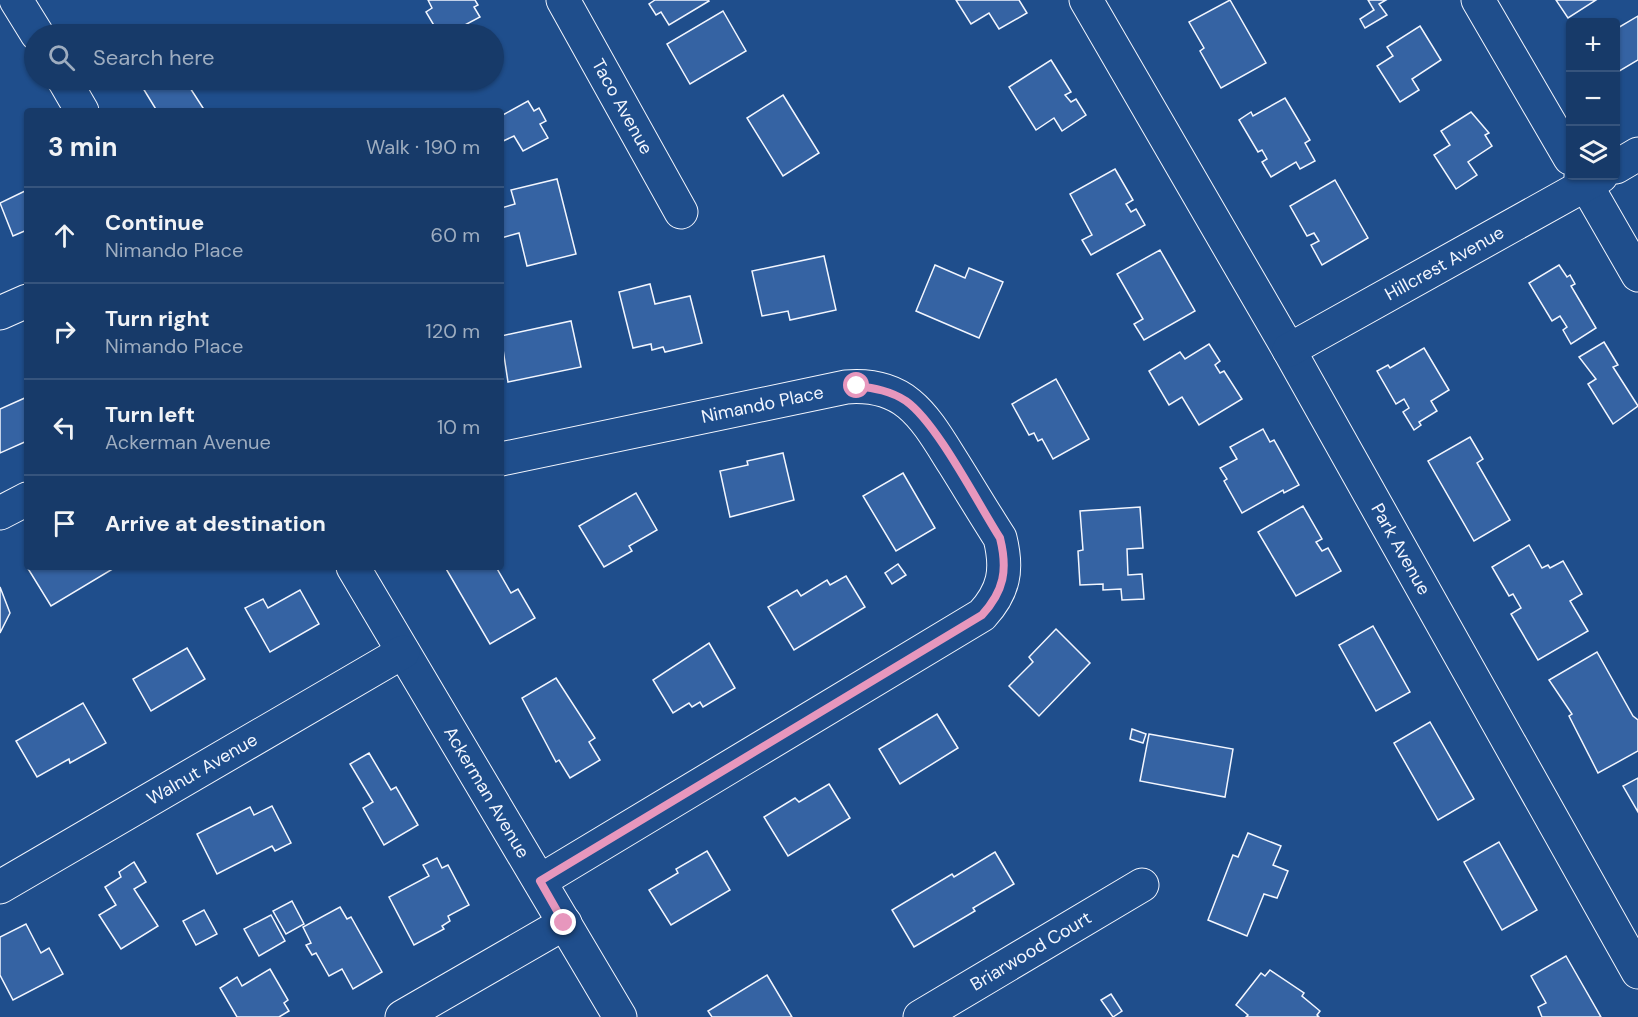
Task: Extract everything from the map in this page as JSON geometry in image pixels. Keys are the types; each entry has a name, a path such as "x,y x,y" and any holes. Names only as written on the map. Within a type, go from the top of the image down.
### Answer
{"street":[{"path":"16,0 31,24"},
{"name":"Taco Avenue","path":"563,0 681,212"},
{"name":"Park Avenue","path":"1086,0 1289,350 1638,972"},
{"path":"1478,0 1566,144"},
{"path":"70,90 80,108"},
{"path":"1620,165 1638,154"},
{"name":"Hillcrest Avenue","path":"1289,350 1572,180"},
{"path":"1588,180 1638,275"},
{"path":"0,313 24,302"},
{"name":"Nimando Place","path":"504,458 846,387 883,390 904,400 924,416 1000,538 1005,560 1004,580 995,601 982,615 540,881"},
{"path":"0,513 24,501"},
{"name":"Ackerman Avenue","path":"355,570 621,1017"},
{"name":"Walnut Avenue","path":"0,887 403,652"},
{"name":"Briarwood Court","path":"920,1017 1142,885"},
{"path":"402,1017 564,923"}],"building":[{"path":"428,0 475,0 478,5 474,7 480,17 467,24 433,24 426,12 432,8"},
{"path":"655,0 709,1 669,25 661,12 656,15 649,4"},
{"path":"956,0 1019,0 1027,13 999,29 989,13 971,24"},
{"path":"1230,0 1266,63 1221,88 1200,51 1204,48 1189,22"},
{"path":"1368,0 1386,0 1379,4 1387,15 1365,28 1360,19 1374,10"},
{"path":"1556,0 1596,0 1568,18"},
{"path":"723,11 746,51 690,84 667,44"},
{"path":"1638,16 1638,60 1620,71 1620,27"},
{"path":"1420,26 1441,60 1412,79 1419,90 1400,102 1377,66 1393,56 1387,47"},
{"path":"1051,60 1071,92 1065,95 1071,102 1076,99 1086,115 1062,131 1054,118 1036,130 1009,87"},
{"path":"144,90 191,90 203,108 155,108"},
{"path":"783,95 819,153 783,176 747,118"},
{"path":"1285,98 1310,140 1305,143 1315,161 1300,169 1296,162 1271,177 1262,162 1267,159 1262,150 1258,152 1239,120 1251,112 1253,116"},
{"path":"528,101 534,111 539,108 546,121 540,124 548,138 523,151 514,136 504,141 504,114"},
{"path":"1471,112 1489,133 1485,135 1492,146 1468,162 1477,175 1456,189 1434,155 1450,145 1441,131"},
{"path":"1115,169 1133,200 1126,204 1131,212 1136,209 1145,225 1091,255 1082,240 1092,235 1070,194"},
{"path":"557,179 576,254 527,266 519,233 504,237 504,207 515,204 511,190"},
{"path":"1335,180 1368,238 1322,265 1311,245 1319,241 1314,233 1307,236 1290,206"},
{"path":"24,191 24,231 13,236 0,203"},
{"path":"1160,250 1195,311 1144,340 1134,324 1143,319 1117,274"},
{"path":"824,256 836,310 790,320 788,311 762,316 752,271"},
{"path":"935,265 965,278 969,268 1003,282 979,338 916,311"},
{"path":"1559,265 1567,277 1570,275 1575,284 1571,286 1596,328 1571,344 1563,330 1567,327 1560,316 1552,321 1529,283"},
{"path":"650,284 655,304 690,296 702,343 665,352 663,347 652,350 651,344 633,348 619,292"},
{"path":"571,321 581,367 508,382 504,335"},
{"path":"1604,342 1618,365 1613,367 1638,406 1613,424 1588,384 1596,379 1579,357"},
{"path":"1209,344 1220,361 1215,365 1220,373 1224,371 1242,399 1199,425 1182,397 1169,405 1149,371 1180,352 1185,359"},
{"path":"1424,348 1449,390 1431,401 1437,411 1419,422 1421,425 1414,430 1403,412 1409,408 1404,399 1396,404 1377,371 1388,365 1390,368"},
{"path":"1056,379 1089,439 1053,459 1042,439 1038,441 1034,433 1029,435 1012,404"},
{"path":"24,398 24,442 0,453 0,409"},
{"path":"1263,429 1270,442 1274,440 1299,485 1284,493 1283,490 1242,513 1224,481 1227,479 1220,468 1237,459 1230,447"},
{"path":"1470,437 1483,459 1477,463 1510,520 1474,541 1428,461"},
{"path":"783,453 794,500 730,517 720,471 748,465 747,461"},
{"path":"903,473 935,528 896,551 863,496"},
{"path":"636,493 657,530 629,546 632,551 604,567 579,526"},
{"path":"1303,506 1322,539 1316,542 1322,551 1328,548 1341,571 1296,596 1258,532"},
{"path":"1140,507 1143,548 1127,549 1128,575 1142,574 1144,599 1122,600 1121,589 1103,590 1103,584 1080,585 1078,551 1083,550 1080,511"},
{"path":"1529,545 1542,568 1548,565 1550,568 1563,561 1582,594 1570,601 1588,631 1538,660 1511,614 1521,608 1513,594 1509,596 1492,567"},
{"path":"898,564 906,575 892,584 885,573"},
{"path":"29,570 111,570 51,606"},
{"path":"447,570 498,570 511,593 518,589 535,618 490,644"},
{"path":"846,576 865,607 794,650 768,607 797,590 801,596 827,580 830,585"},
{"path":"0,587 10,613 0,633"},
{"path":"300,590 319,624 270,652 245,608 263,599 268,608"},
{"path":"1373,626 1410,692 1376,711 1339,645"},
{"path":"1056,629 1090,663 1039,716 1009,686 1033,662 1029,657"},
{"path":"709,643 735,688 703,707 700,702 692,707 689,703 673,713 653,680"},
{"path":"187,648 205,679 151,711 133,679"},
{"path":"1597,652 1633,716 1638,720 1638,751 1598,773 1569,716 1572,714 1549,680"},
{"path":"556,678 595,738 589,742 600,760 570,778 559,760 556,762 522,698"},
{"path":"83,703 106,743 70,763 69,759 37,777 16,741"},
{"path":"937,714 958,748 900,784 879,749"},
{"path":"1430,722 1474,799 1438,820 1394,743"},
{"path":"1132,729 1146,734 1143,743 1130,739"},
{"path":"1149,734 1233,749 1225,797 1140,781"},
{"path":"369,753 391,790 396,787 418,825 384,845 363,808 373,802 350,764"},
{"path":"1638,778 1638,812 1623,786"},
{"path":"829,784 850,818 788,856 764,817 795,798 799,802"},
{"path":"272,806 291,843 275,851 272,846 217,874 197,834 250,807 254,815"},
{"path":"1248,833 1281,846 1273,865 1288,871 1277,898 1264,894 1247,936 1208,920 1233,855 1238,857"},
{"path":"1499,842 1537,910 1502,930 1464,862"},
{"path":"707,851 730,890 671,925 649,890 678,873 676,869"},
{"path":"995,852 1014,884 973,908 975,911 914,947 892,910 952,874 954,877"},
{"path":"437,858 442,868 448,865 469,905 448,916 450,921 442,926 444,929 414,945 389,897 429,876 423,865"},
{"path":"134,862 146,882 134,889 158,926 121,949 99,915 116,905 105,887 121,877 119,872"},
{"path":"292,901 304,924 286,934 273,911"},
{"path":"340,907 347,919 351,917 382,972 353,989 342,969 329,976 316,953 312,955 306,945 311,943 303,927"},
{"path":"204,910 217,934 196,945 183,921"},
{"path":"271,915 285,941 259,956 244,929"},
{"path":"26,924 41,953 49,948 63,974 13,1000 0,975 0,937"},
{"path":"1566,956 1601,1017 1542,1017 1538,1007 1546,1003 1531,976"},
{"path":"270,969 288,1000 284,1003 289,1011 279,1017 237,1017 220,988 237,977 242,986"},
{"path":"1270,970 1304,993 1302,996 1320,1011 1317,1015 1319,1017 1246,1017 1248,1015 1236,1005 1261,973 1265,976"},
{"path":"767,975 792,1017 712,1017 708,1011"},
{"path":"1111,994 1122,1011 1113,1017 1101,1000"}],"route":[{"path":"564,923 540,881 982,615 995,601 1004,580 1005,560 1000,538 924,416 904,400 883,390 857,386"}]}
